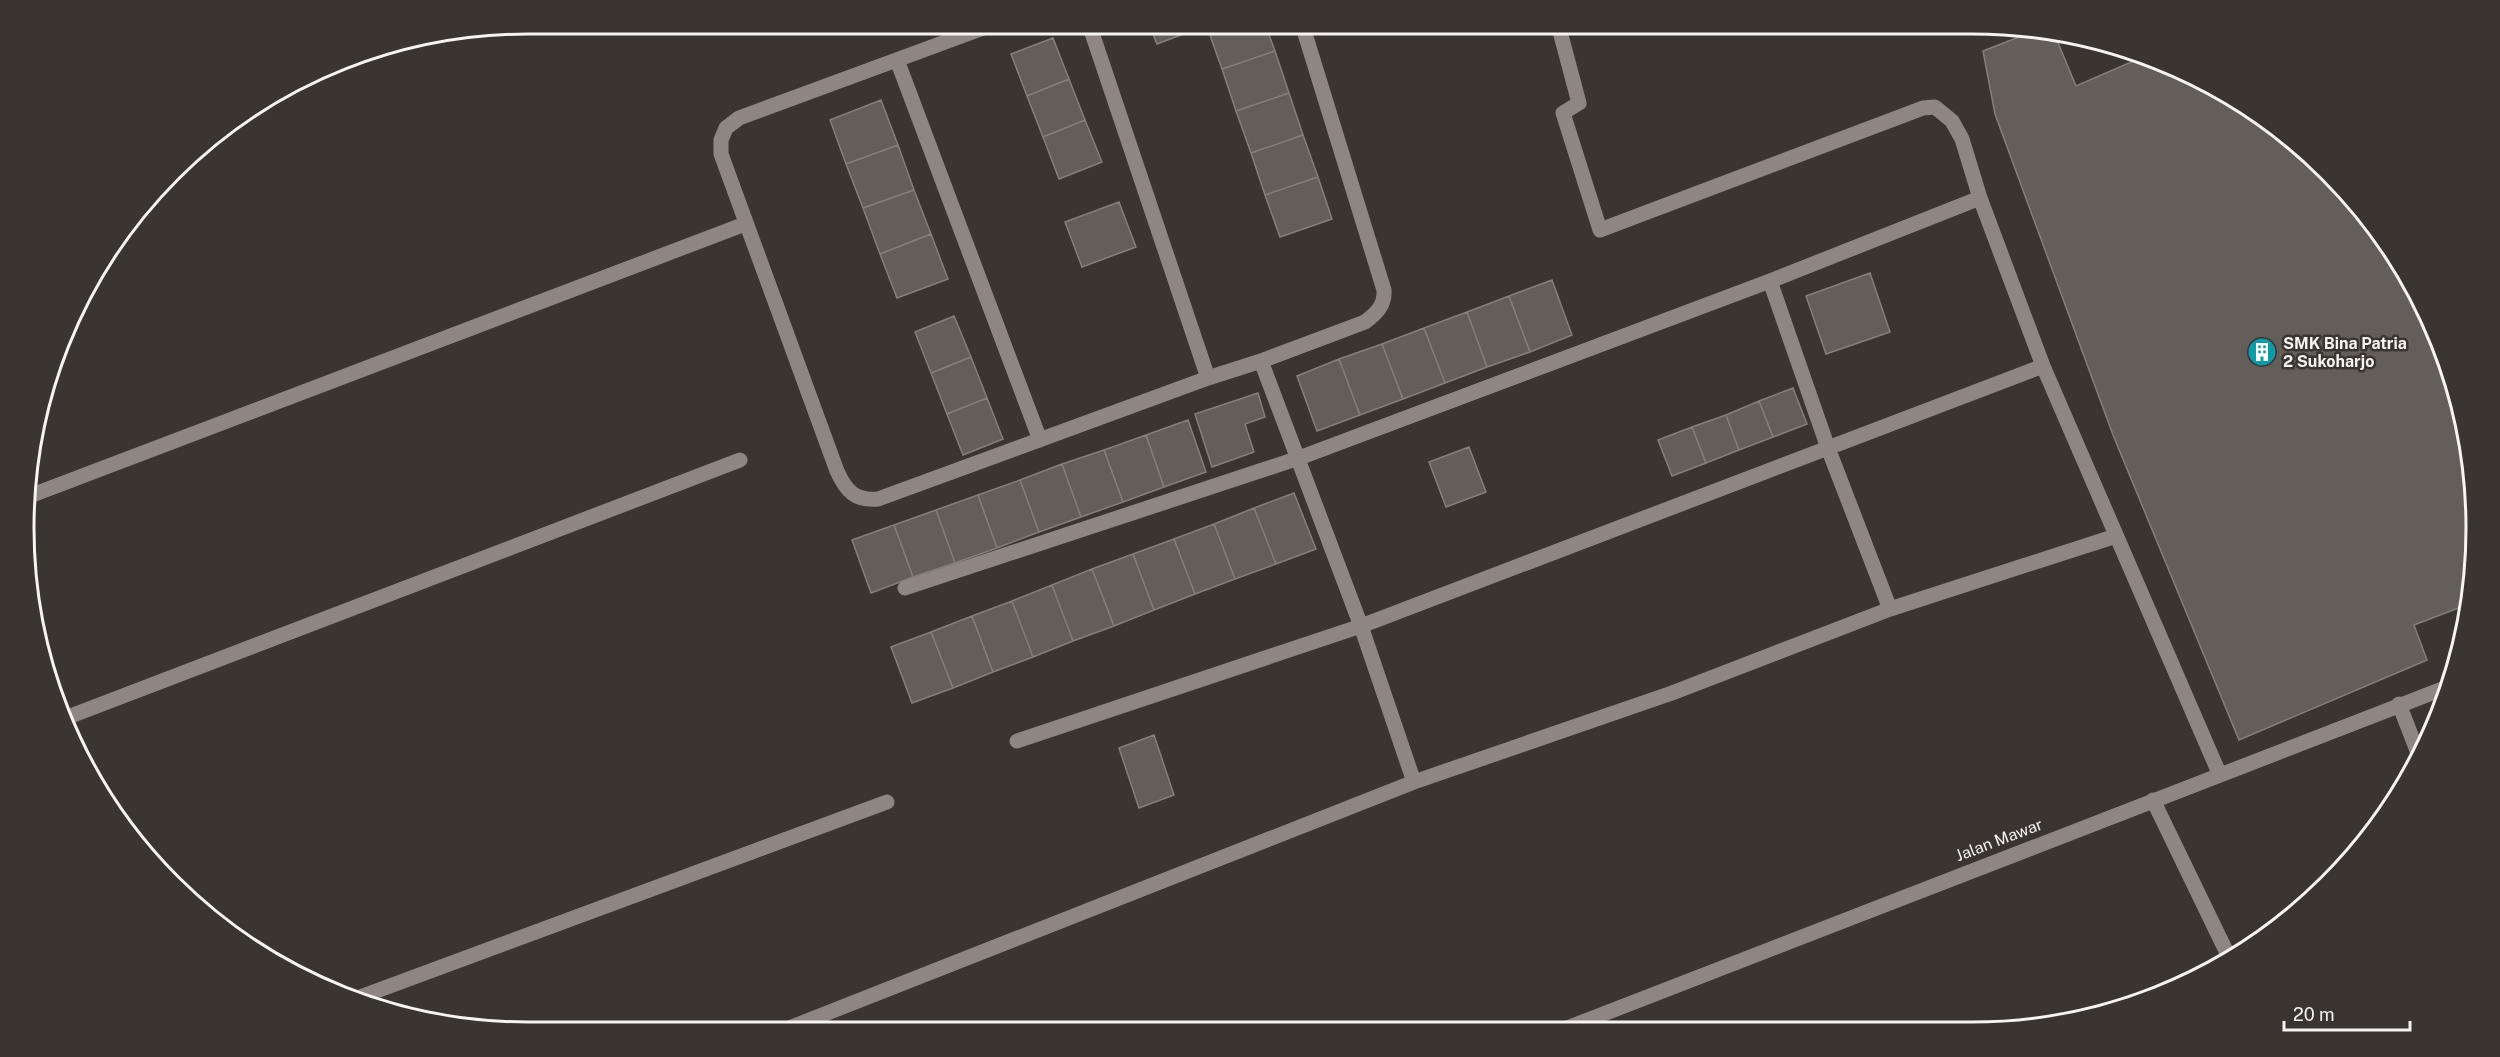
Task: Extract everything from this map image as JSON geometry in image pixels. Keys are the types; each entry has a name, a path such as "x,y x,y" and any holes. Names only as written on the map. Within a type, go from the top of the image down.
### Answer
{"street":[{"path":"967,34 739,118 726,128 721,140 721,154 745,224 837,471 845,488 854,497 864,501 878,499 1208,378 1261,362 1365,322 1385,300 1384,290 1305,34"},
{"path":"1092,34 1208,378"},
{"path":"1561,34 1579,103 1563,113 1600,230 1923,108 1935,107 1952,121 1962,139 1980,198 2043,366 2219,773"},
{"path":"897,60 1040,440"},
{"path":"905,588 1299,458 1770,281 1980,198"},
{"path":"36,493 745,224"},
{"path":"1770,281 1828,448 1890,609"},
{"path":"1261,362 1361,626 1414,782"},
{"path":"1017,741 1361,626 2043,366"},
{"path":"71,716 740,460"},
{"path":"804,1022 1414,782 1672,693 1890,609 2116,536"},
{"name":"Jalan Mawar","path":"1583,1022 2219,773 2438,690"},
{"path":"2399,704 2415,746"},
{"path":"2153,800 2226,951"},
{"path":"366,995 887,802"}],"building":[{"path":"1153,34 1183,34 1157,44"},
{"path":"1210,34 1269,34 1275,51 1222,69"},
{"name":"SMK Bina Patria 2 Sukoharjo","path":"2018,37 2058,42 2076,86 2132,62 2190,85 2246,118 2297,157 2343,203 2382,254 2415,310 2428,339 2449,401 2461,464 2466,528 2459,608 2414,625 2427,660 2239,740 2113,435 1995,114 1983,51"},
{"path":"1053,38 1069,79 1027,96 1011,54"},
{"path":"1275,51 1289,93 1236,111 1222,69"},
{"path":"1069,79 1085,120 1043,137 1027,96"},
{"path":"1289,93 1303,135 1251,153 1236,111"},
{"path":"881,100 898,145 846,164 830,120"},
{"path":"1085,120 1102,162 1059,179 1043,137"},
{"path":"1303,135 1318,177 1265,195 1251,153"},
{"path":"898,145 914,190 863,208 846,164"},
{"path":"1318,177 1332,219 1280,237 1265,195"},
{"path":"914,190 931,234 880,254 863,208"},
{"path":"1119,202 1136,247 1082,267 1065,222"},
{"path":"931,234 948,279 897,298 880,254"},
{"path":"1870,273 1890,332 1826,354 1806,296"},
{"path":"1552,280 1572,335 1530,352 1509,296"},
{"path":"1509,296 1530,352 1487,367 1467,312"},
{"path":"1467,312 1487,367 1445,383 1424,328"},
{"path":"954,316 971,357 931,373 915,332"},
{"path":"1424,328 1445,383 1403,399 1382,344"},
{"path":"1382,344 1403,399 1360,415 1339,359"},
{"path":"971,357 987,398 947,414 931,373"},
{"path":"1339,359 1360,415 1317,431 1297,376"},
{"path":"1793,388 1807,424 1773,437 1759,401"},
{"path":"1258,393 1265,417 1245,424 1254,452 1212,467 1195,414"},
{"path":"987,398 1003,439 963,455 947,414"},
{"path":"1759,401 1773,437 1739,450 1726,415"},
{"path":"1726,415 1739,450 1706,463 1692,427"},
{"path":"1188,420 1206,472 1164,487 1146,435"},
{"path":"1692,427 1706,463 1672,476 1658,440"},
{"path":"1146,435 1164,487 1123,502 1104,450"},
{"path":"1469,447 1486,492 1446,507 1429,462"},
{"path":"1104,450 1123,502 1081,517 1062,464"},
{"path":"1062,464 1081,517 1039,532 1020,480"},
{"path":"1020,480 1039,532 997,548 978,495"},
{"path":"1294,493 1316,549 1276,564 1254,508"},
{"path":"978,495 997,548 955,563 936,510"},
{"path":"1254,508 1276,564 1235,579 1214,524"},
{"path":"936,510 955,563 913,577 894,525"},
{"path":"1214,524 1235,579 1195,594 1174,539"},
{"path":"894,525 913,577 871,593 852,540"},
{"path":"1174,539 1195,594 1154,610 1133,554"},
{"path":"1133,554 1154,610 1114,626 1092,569"},
{"path":"1092,569 1114,626 1073,641 1052,585"},
{"path":"1052,585 1073,641 1033,657 1012,601"},
{"path":"1012,601 1033,657 993,672 972,616"},
{"path":"972,616 993,672 953,688 931,632"},
{"path":"931,632 953,688 912,703 891,647"},
{"path":"1154,735 1174,795 1139,808 1119,748"}],"place":[{"name":"SMK Bina Patria 2 Sukoharjo","path":"2262,352"}]}
